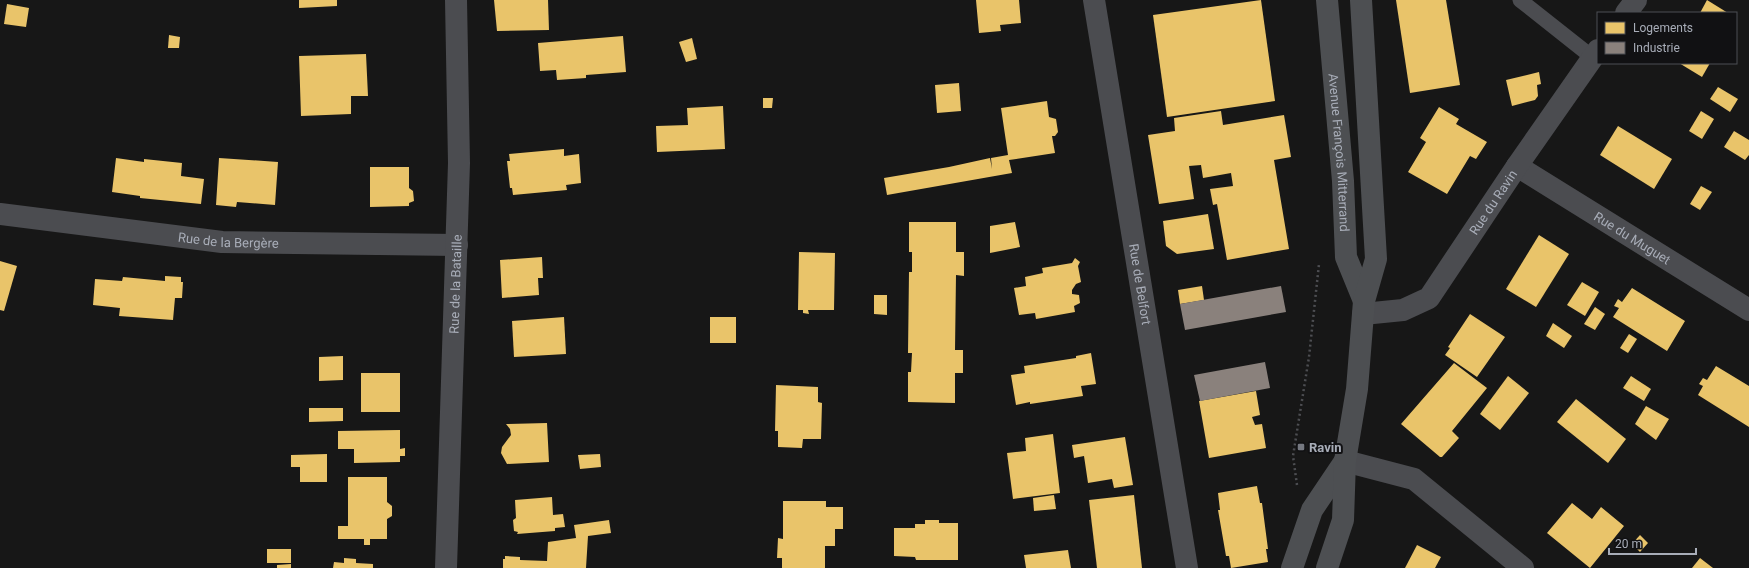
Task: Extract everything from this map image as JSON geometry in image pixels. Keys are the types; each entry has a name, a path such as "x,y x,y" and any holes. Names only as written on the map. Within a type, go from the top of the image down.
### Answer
{"main road":[{"name":"Avenue François Mitterrand","path":"1327,0 1343,181 1346,257 1363,308"},
{"name":"Avenue François Mitterrand","path":"1327,568 1343,520 1345,461 1356,389 1363,308 1376,259 1361,0"},
{"name":"Avenue François Mitterrand","path":"1292,568 1312,510 1345,461"}],"street":[{"name":"Rue de la Bataille","path":"446,568 459,163 456,0"},
{"name":"Rue de Belfort","path":"1094,0 1187,568"},
{"path":"1627,12 1636,0"},
{"name":"Rue du Ravin","path":"1363,308 1403,310 1429,298 1595,53"},
{"name":"Rue du Muguet","path":"1517,166 1749,310"},
{"name":"Rue de la Bergère","path":"0,214 222,242 457,245"},
{"path":"1345,461 1414,479 1523,568"}],"lane":[{"path":"1520,0 1595,53"}],"path":[{"path":"1298,490 1292,456 1310,357 1320,257"}],"building: Logements":[{"path":"299,0 337,0 337,6 299,8"},
{"path":"494,0 548,0 549,30 497,31"},
{"path":"976,0 1019,0 1021,23 1000,25 1001,31 979,33"},
{"path":"1261,0 1275,101 1167,117 1153,15"},
{"path":"1396,0 1446,0 1460,85 1410,93"},
{"path":"1707,0 1726,12 1701,12"},
{"path":"7,4 29,8 26,27 4,24"},
{"path":"169,35 180,37 179,48 168,48"},
{"path":"623,36 626,72 586,75 586,78 557,80 556,70 540,71 538,43"},
{"path":"692,38 697,59 686,62 679,42"},
{"path":"366,54 368,96 351,96 351,114 301,116 299,56"},
{"path":"1681,64 1709,64 1702,77"},
{"path":"1539,72 1541,84 1537,85 1538,96 1535,100 1512,106 1506,80"},
{"path":"959,83 961,111 937,113 935,85"},
{"path":"1718,87 1738,99 1730,112 1710,99"},
{"path":"763,98 773,98 772,108 763,108"},
{"path":"1047,101 1049,117 1056,119 1058,132 1055,136 1052,136 1055,153 1009,160 1012,173 887,195 884,178 949,167 990,158 992,169 991,158 1008,155 1001,108"},
{"path":"723,106 725,149 657,152 656,126 688,125 687,108"},
{"path":"1439,107 1459,119 1456,124 1487,142 1476,159 1470,156 1447,194 1408,172 1426,142 1420,138"},
{"path":"1221,111 1223,125 1284,115 1291,157 1274,160 1289,249 1227,260 1217,204 1213,205 1210,189 1233,186 1231,173 1203,178 1201,165 1189,166 1194,199 1159,204 1148,135 1175,131 1174,118"},
{"path":"1701,111 1714,119 1702,139 1689,131"},
{"path":"1618,126 1672,159 1654,189 1600,155"},
{"path":"1734,131 1749,140 1749,155 1745,160 1724,147"},
{"path":"564,149 564,156 579,154 581,183 566,185 567,190 513,195 512,188 510,188 507,161 510,161 509,154"},
{"path":"116,158 144,162 144,159 182,163 181,176 204,179 201,204 140,198 140,196 112,192"},
{"path":"219,158 278,162 275,205 237,202 236,207 216,205"},
{"path":"370,167 409,167 409,188 413,191 414,201 409,203 409,206 370,207"},
{"path":"1701,186 1712,192 1700,210 1690,204"},
{"path":"1208,214 1214,249 1177,254 1166,246 1163,221"},
{"path":"909,222 956,222 956,252 964,252 964,276 956,275 955,350 963,350 963,373 955,373 955,403 908,402 908,372 911,372 912,353 908,353 909,272 912,272 912,252 909,252"},
{"path":"1015,222 1020,247 990,253 990,226"},
{"path":"1539,235 1569,254 1536,307 1506,289"},
{"path":"799,252 835,253 834,310 808,310 809,314 803,313 803,310 798,310"},
{"path":"542,257 543,278 538,278 539,295 502,298 500,260"},
{"path":"1075,258 1080,262 1078,266 1081,282 1076,284 1072,290 1072,294 1079,295 1080,303 1074,306 1075,312 1036,319 1035,313 1019,315 1014,288 1026,286 1025,277 1043,273 1042,268 1072,263"},
{"path":"0,261 17,266 4,311 0,310"},
{"path":"165,276 181,277 181,282 183,282 182,298 175,298 173,320 119,316 120,308 93,305 95,279 122,281 123,277 165,281"},
{"path":"1582,282 1599,292 1585,316 1567,305"},
{"path":"1202,286 1204,300 1180,304 1178,290"},
{"path":"1632,288 1685,321 1667,351 1613,317 1619,308 1614,306 1618,299 1622,302"},
{"path":"874,295 887,295 887,315 874,314"},
{"path":"1595,307 1605,314 1595,330 1584,324"},
{"path":"1470,314 1505,337 1477,377 1445,355 1450,348 1448,347"},
{"path":"564,317 566,354 514,357 512,321"},
{"path":"710,317 736,317 736,343 710,343"},
{"path":"1553,323 1572,336 1564,348 1546,336"},
{"path":"1629,334 1637,339 1628,353 1620,348"},
{"path":"1091,353 1096,384 1081,386 1083,396 1016,405 1011,375 1025,373 1024,366 1076,358 1076,356"},
{"path":"343,356 343,380 319,381 319,357"},
{"path":"1454,363 1487,388 1452,431 1459,438 1442,457 1440,457 1401,424"},
{"path":"1716,366 1749,386 1749,427 1698,395 1703,386 1699,384 1703,378 1707,380"},
{"path":"361,373 400,373 400,412 361,412"},
{"path":"1508,376 1529,393 1500,430 1480,414"},
{"path":"1631,376 1651,389 1644,401 1623,388"},
{"path":"776,385 818,387 818,402 822,403 821,439 803,439 802,448 778,447 778,431 775,431"},
{"path":"1256,391 1260,415 1252,417 1255,425 1262,424 1266,448 1209,458 1199,401"},
{"path":"1576,399 1626,439 1608,463 1557,422"},
{"path":"1646,406 1669,419 1656,440 1635,424"},
{"path":"309,408 343,408 343,421 309,422"},
{"path":"547,423 549,462 507,464 501,453 502,447 511,435 510,429 506,424"},
{"path":"400,430 400,449 405,448 405,456 400,456 400,462 354,463 354,449 338,449 338,431"},
{"path":"1053,434 1060,493 1013,499 1007,453 1026,451 1025,438"},
{"path":"1125,437 1133,485 1114,488 1112,479 1088,483 1084,456 1074,458 1072,445"},
{"path":"327,454 327,482 300,482 300,467 291,467 291,455"},
{"path":"600,454 601,467 580,469 578,455"},
{"path":"348,477 387,477 387,502 392,506 392,516 387,519 387,539 370,539 370,545 364,545 364,539 338,539 338,526 348,526"},
{"path":"1257,486 1260,503 1262,503 1268,549 1266,549 1268,562 1231,568 1229,556 1226,556 1218,510 1220,510 1218,493"},
{"path":"1054,495 1056,509 1034,511 1033,498"},
{"path":"1134,495 1142,568 1097,568 1089,500"},
{"path":"552,497 553,515 563,514 565,527 555,528 555,531 517,534 518,532 514,531 513,520 516,518 515,500"},
{"path":"783,501 826,501 826,507 843,507 843,529 835,529 835,546 825,546 825,568 782,568 782,558 777,558 778,538 783,539"},
{"path":"1572,503 1592,519 1601,507 1624,526 1590,568 1547,533"},
{"path":"609,520 611,533 588,536 586,568 503,568 503,559 505,559 505,556 520,557 520,560 547,561 548,542 576,538 574,525"},
{"path":"925,520 939,520 939,523 958,523 958,560 916,560 915,557 894,556 894,528 915,528 915,524 925,524"},
{"path":"1640,535 1648,543 1640,552 1632,544"},
{"path":"1417,545 1441,557 1435,568 1405,568"},
{"path":"267,549 291,549 291,563 267,563"},
{"path":"1068,550 1071,568 1026,568 1024,555"},
{"path":"344,558 356,559 356,563 373,564 373,568 333,568 334,562 344,563"},
{"path":"1700,558 1713,568 1692,568"},
{"path":"291,564 291,568 277,568 277,565"}],"building: Industrie":[{"path":"1281,286 1286,312 1185,330 1180,304"},
{"path":"1265,362 1270,388 1200,401 1194,375"}],"place":[{"name":"Ravin","path":"1301,447"}]}
